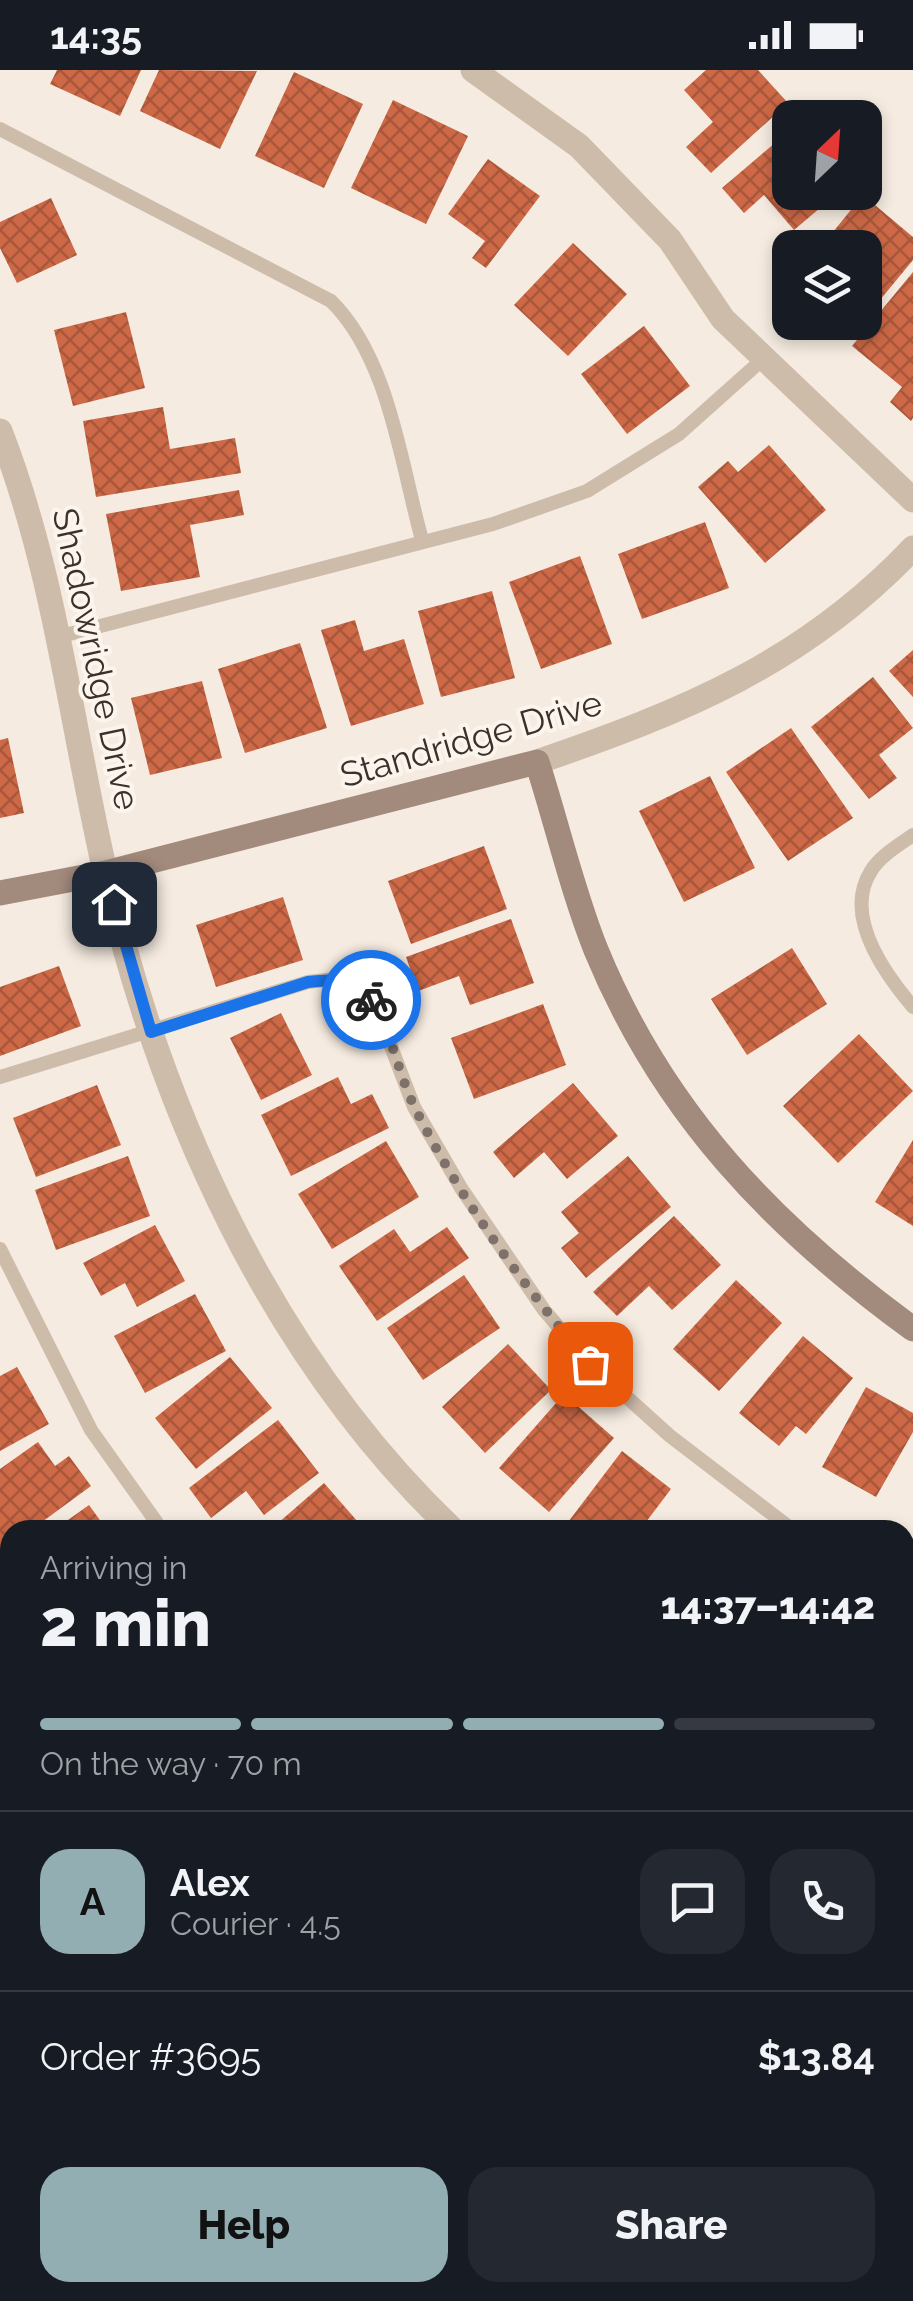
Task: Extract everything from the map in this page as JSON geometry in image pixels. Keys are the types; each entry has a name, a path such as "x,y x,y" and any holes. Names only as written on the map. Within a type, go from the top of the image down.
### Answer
{"street":[{"path":"474,70 579,146 670,240 722,319 913,500"},
{"name":"Shadowridge Drive","path":"0,431 27,499 105,873 151,1032 206,1172 255,1273 347,1411 444,1520"},
{"name":"Standridge Drive","path":"0,893 105,873 537,762 665,718 753,672 845,614 913,548"},
{"path":"537,762 596,948 620,1001 688,1117 714,1153 773,1215 835,1273 913,1330"}],"lane":[{"path":"0,129 310,288 340,310 365,342 375,368 422,540"},
{"path":"58,637 493,524 588,491 680,434 762,360"},
{"path":"913,835 871,870 861,900 867,933 913,1006"},
{"path":"0,1078 308,982 334,979 365,992 376,1008 414,1107 494,1240 544,1310 590,1364 670,1436 779,1520"},
{"path":"0,1249 92,1430 155,1520"}],"building":[{"path":"57,70 141,70 120,116 50,84"},
{"path":"159,70 257,71 220,149 140,111"},
{"path":"706,70 758,70 785,100 772,100 772,118 711,173 686,147 713,122 684,90"},
{"path":"294,72 363,104 324,188 255,156"},
{"path":"393,100 468,136 426,224 351,188"},
{"path":"772,145 772,204 764,195 744,213 722,188"},
{"path":"488,159 540,196 486,268 472,258 485,241 448,214"},
{"path":"51,198 77,255 17,283 0,248 0,222"},
{"path":"777,210 818,210 794,230"},
{"path":"851,210 881,210 913,237 913,260 882,297 882,230 835,230"},
{"path":"573,243 627,294 568,356 514,305"},
{"path":"913,272 911,421 890,402 902,387 852,346 857,340 882,340 882,310"},
{"path":"126,312 145,388 73,406 54,330"},
{"path":"644,326 690,386 627,434 581,374"},
{"path":"163,407 170,449 235,438 241,473 96,497 83,421"},
{"path":"769,445 826,510 765,563 698,487 728,461 738,472"},
{"path":"239,490 244,515 190,525 200,577 121,591 106,514"},
{"path":"705,522 729,588 642,619 618,554"},
{"path":"580,556 612,644 541,669 509,582"},
{"path":"492,591 515,678 441,697 418,611"},
{"path":"355,620 364,651 404,639 424,704 351,726 321,630"},
{"path":"300,643 327,728 245,753 218,669"},
{"path":"913,650 913,697 889,671"},
{"path":"873,677 913,728 879,755 897,778 869,799 811,727"},
{"path":"202,681 222,758 150,775 131,698"},
{"path":"791,728 853,818 788,861 726,772"},
{"path":"8,738 24,813 0,818 0,740"},
{"path":"710,776 755,868 684,902 639,811"},
{"path":"484,846 507,909 411,944 388,881"},
{"path":"283,897 303,960 216,987 196,925"},
{"path":"511,919 534,983 470,1005 459,976 418,991 406,957"},
{"path":"792,948 827,1004 747,1055 711,999"},
{"path":"59,966 81,1026 0,1056 0,987"},
{"path":"543,1004 566,1065 474,1099 451,1038"},
{"path":"281,1013 312,1075 261,1100 230,1038"},
{"path":"859,1034 913,1091 838,1163 783,1106"},
{"path":"338,1077 351,1104 372,1094 389,1128 291,1176 261,1115"},
{"path":"573,1083 618,1136 567,1179 544,1152 514,1178 493,1152"},
{"path":"97,1085 121,1145 36,1177 13,1118"},
{"path":"913,1140 913,1226 875,1202"},
{"path":"386,1141 419,1197 332,1249 298,1194"},
{"path":"128,1156 150,1216 56,1250 35,1190"},
{"path":"628,1156 671,1207 586,1278 561,1248 579,1233 561,1212"},
{"path":"674,1216 721,1265 672,1310 649,1286 617,1316 593,1292"},
{"path":"155,1225 185,1281 137,1307 125,1283 101,1296 83,1263"},
{"path":"447,1227 469,1258 377,1321 339,1266 394,1229 410,1252"},
{"path":"464,1275 500,1328 423,1380 387,1328"},
{"path":"736,1280 782,1323 719,1391 673,1349"},
{"path":"195,1294 226,1351 145,1393 114,1336"},
{"path":"803,1336 853,1378 806,1434 796,1426 779,1446 739,1413"},
{"path":"508,1344 551,1390 485,1453 442,1407"},
{"path":"230,1357 272,1408 196,1469 155,1418"},
{"path":"17,1367 49,1424 0,1451 0,1376"},
{"path":"866,1387 913,1413 913,1432 876,1497 822,1467"},
{"path":"564,1394 614,1438 549,1512 499,1468"},
{"path":"278,1420 319,1473 264,1515 246,1491 211,1518 189,1488"},
{"path":"38,1442 55,1466 69,1456 91,1486 45,1520 0,1520 0,1469"},
{"path":"622,1451 671,1489 648,1520 570,1520"},
{"path":"324,1483 356,1520 281,1520"},
{"path":"89,1505 100,1520 68,1520"}],"way so far":[{"path":"371,1000 414,1107 460,1188 544,1310 590,1364"}],"route":[{"path":"114,904 151,1032 308,982 334,979 353,984 371,1000"}]}
